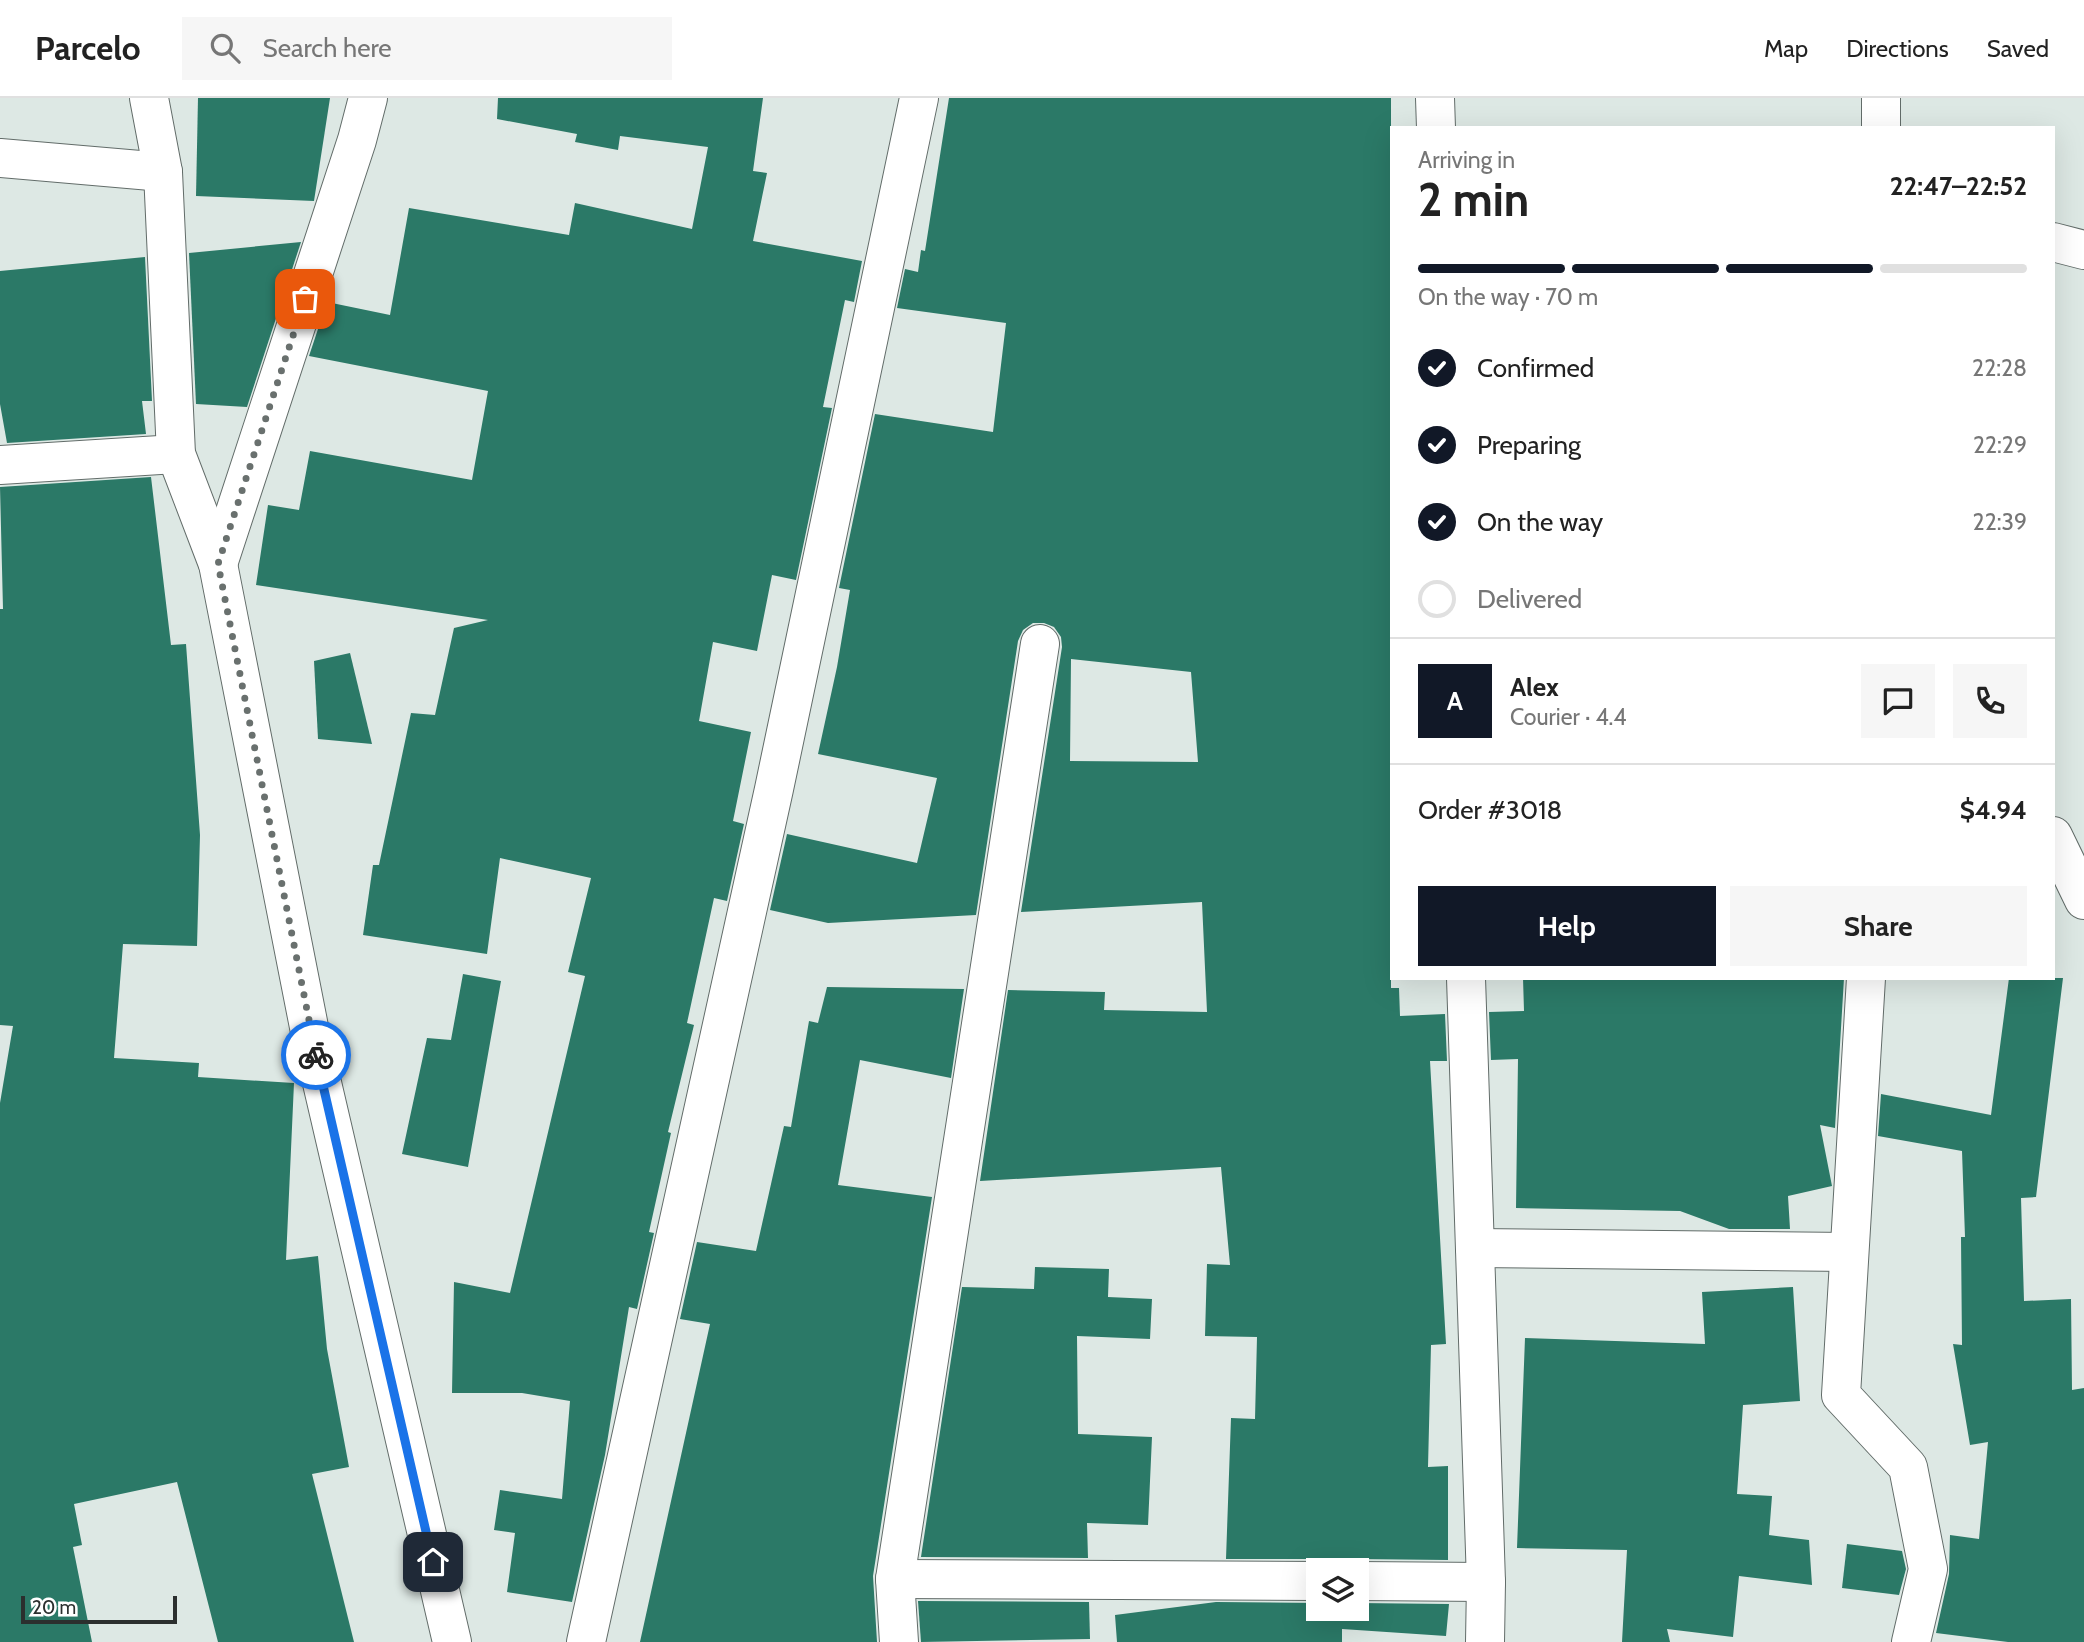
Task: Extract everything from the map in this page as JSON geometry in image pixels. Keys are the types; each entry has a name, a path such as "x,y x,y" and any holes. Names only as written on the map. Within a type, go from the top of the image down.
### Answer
{"street":[{"path":"149,98 163,172 176,454 218,564 309,1027 452,1642"},
{"path":"218,564 357,140 368,98"},
{"path":"586,1642 774,789 919,98"},
{"path":"1436,98 1437,126"},
{"path":"1881,98 1881,126"},
{"path":"0,158 163,172"},
{"path":"2055,243 2084,250"},
{"path":"0,465 176,454"},
{"path":"899,1642 895,1579 1040,644"},
{"path":"2055,840 2084,900"},
{"path":"1466,980 1486,1582 1485,1642"},
{"path":"1866,980 1841,1395 1908,1467 1928,1569 1911,1642"},
{"path":"1475,1248 1849,1252"},
{"path":"895,1579 1306,1581"},
{"path":"1369,1581 1486,1582"}],"building":[{"path":"198,98 330,98 314,201 196,196"},
{"path":"498,98 763,98 753,171 767,173 753,241 862,261 854,302 845,300 823,407 832,408 796,580 772,575 757,651 713,642 699,721 751,732 733,821 744,824 727,901 714,898 687,1023 694,1025 668,1132 671,1133 649,1232 654,1233 637,1309 629,1307 605,1455 572,1602 507,1592 515,1533 494,1530 500,1490 562,1499 570,1401 522,1393 452,1393 454,1282 510,1293 585,976 568,972 591,878 500,858 487,954 363,935 373,865 379,865 411,713 435,715 454,628 488,620 256,585 268,505 299,510 310,451 472,480 488,391 309,356 327,302 390,315 409,208 569,235 575,203 692,229 708,147 620,136 618,150 575,142 577,134 497,119"},
{"path":"949,98 1391,98 1390,980 1391,988 1399,988 1400,1016 1445,1014 1447,1061 1430,1061 1446,1344 1431,1345 1428,1467 1448,1466 1448,1560 1226,1559 1231,1418 1255,1419 1257,1337 1205,1336 1207,1264 1230,1265 1221,1167 980,1181 1008,990 1105,992 1104,1010 1207,1012 1202,902 1021,912 1062,647 1061,637 1054,627 1033,623 1023,630 1018,641 976,915 828,923 770,910 787,834 917,863 937,778 818,754 850,590 839,588 875,414 993,432 1006,323 897,308 905,269 918,272 921,250 925,251","holes":["1071,659 1191,672 1198,762 1070,761"]},
{"path":"301,242 247,407 196,404 189,253"},
{"path":"145,257 152,401 142,401 146,434 7,443 0,404 0,271"},
{"path":"151,477 171,645 186,644 200,835 197,946 123,944 114,1058 199,1063 198,1077 294,1083 286,1260 318,1256 327,1349 349,1467 312,1474 354,1642 218,1642 177,1482 74,1504 82,1545 73,1547 92,1642 0,1642 0,1103 13,1026 0,1025 0,609 3,609 0,487"},
{"path":"350,653 372,744 318,739 314,661"},
{"path":"463,974 501,981 468,1167 402,1154 427,1038 451,1040"},
{"path":"2063,978 2036,1197 2021,1198 2024,1301 2071,1299 2072,1390 2084,1388 2084,1642 2008,1642 1936,1633 1949,1574 1950,1535 1979,1539 1988,1442 1970,1445 1953,1344 1962,1345 1961,1237 1965,1237 1962,1151 1878,1136 1881,1094 1991,1115 2009,980"},
{"path":"1523,980 1844,980 1835,1128 1820,1125 1832,1186 1788,1196 1790,1229 1729,1229 1680,1211 1516,1208 1518,1059 1491,1060 1489,1012 1524,1011"},
{"path":"827,987 964,989 951,1078 860,1060 838,1185 932,1197 873,1576 877,1642 640,1642 710,1324 680,1319 697,1242 756,1251 784,1126 791,1127 809,1021 818,1023"},
{"path":"1035,1267 1109,1269 1108,1297 1152,1299 1150,1339 1077,1336 1078,1434 1152,1437 1148,1525 1087,1523 1088,1558 921,1557 962,1287 1034,1289"},
{"path":"1793,1287 1800,1401 1743,1405 1737,1494 1772,1496 1769,1535 1809,1540 1812,1585 1739,1576 1733,1637 1667,1629 1670,1642 1622,1642 1627,1550 1517,1548 1525,1338 1705,1344 1702,1292"},
{"path":"1847,1544 1902,1551 1906,1569 1899,1595 1842,1588"},
{"path":"918,1601 1089,1602 1090,1639 921,1642"},
{"path":"1216,1602 1306,1603 1306,1621 1369,1621 1369,1603 1449,1604 1446,1636 1342,1629 1342,1642 1117,1642 1115,1615"}],"way so far":[{"path":"305,299 218,564 316,1055"}],"route":[{"path":"316,1055 433,1562"}]}
